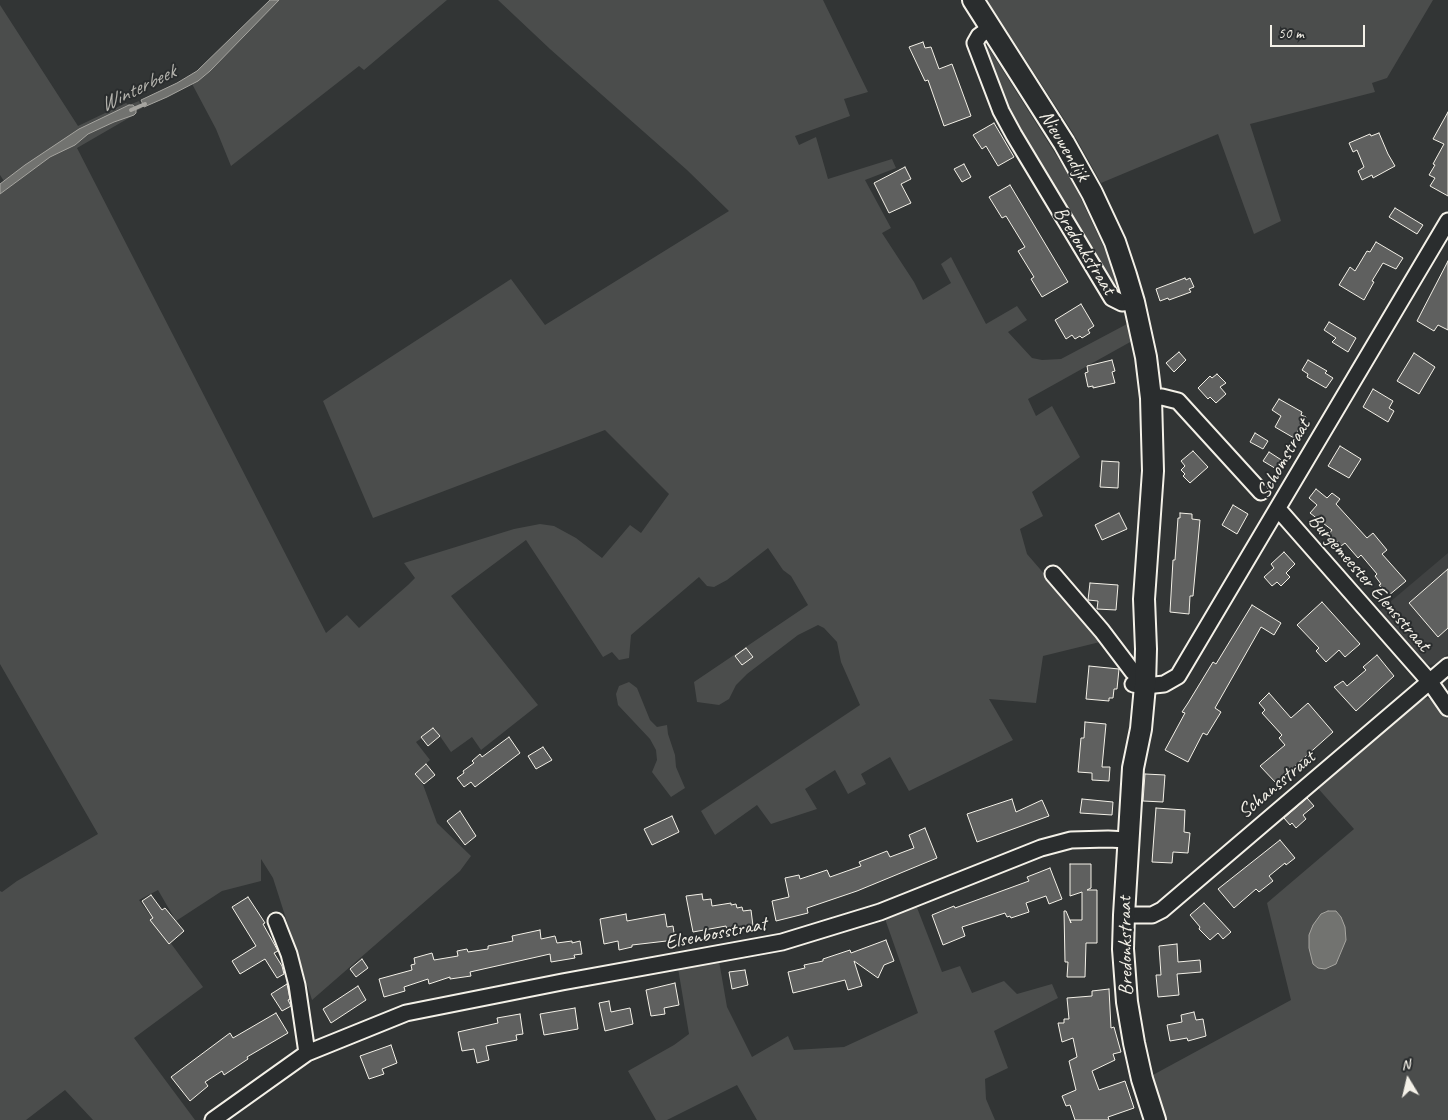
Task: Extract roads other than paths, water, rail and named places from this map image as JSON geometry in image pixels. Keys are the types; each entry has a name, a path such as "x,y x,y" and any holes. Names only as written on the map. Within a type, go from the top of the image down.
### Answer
{"street":[{"name":"Nieuwendijk","path":"974,0 1082,173 1115,242 1134,302"},
{"name":"Bredonkstraat","path":"990,28 979,36 976,43 1001,111 1035,172 1112,298 1117,302 1134,302 1146,357 1151,398 1153,470 1144,599 1135,649 1137,681 1130,730 1133,768 1123,949 1129,1013 1142,1079 1155,1120"},
{"name":"Schomstraat","path":"1137,681 1164,684 1178,676 1448,220"},
{"path":"1151,398 1162,397 1178,401 1261,492"},
{"name":"Burgemeester Elensstraat","path":"1278,509 1430,682 1448,708"},
{"path":"1053,574 1102,631 1137,681"},
{"name":"Schansstraat","path":"1124,915 1152,915 1162,910 1448,666"},
{"name":"Elsenbosstraat","path":"213,1120 263,1083 307,1054 406,1014 554,984 782,942 880,912 1041,848 1070,840 1128,840"},
{"path":"276,920 289,954 297,985 307,1054"}],"waterway":[{"name":"Winterbeek","path":"131,110 145,104"}]}
